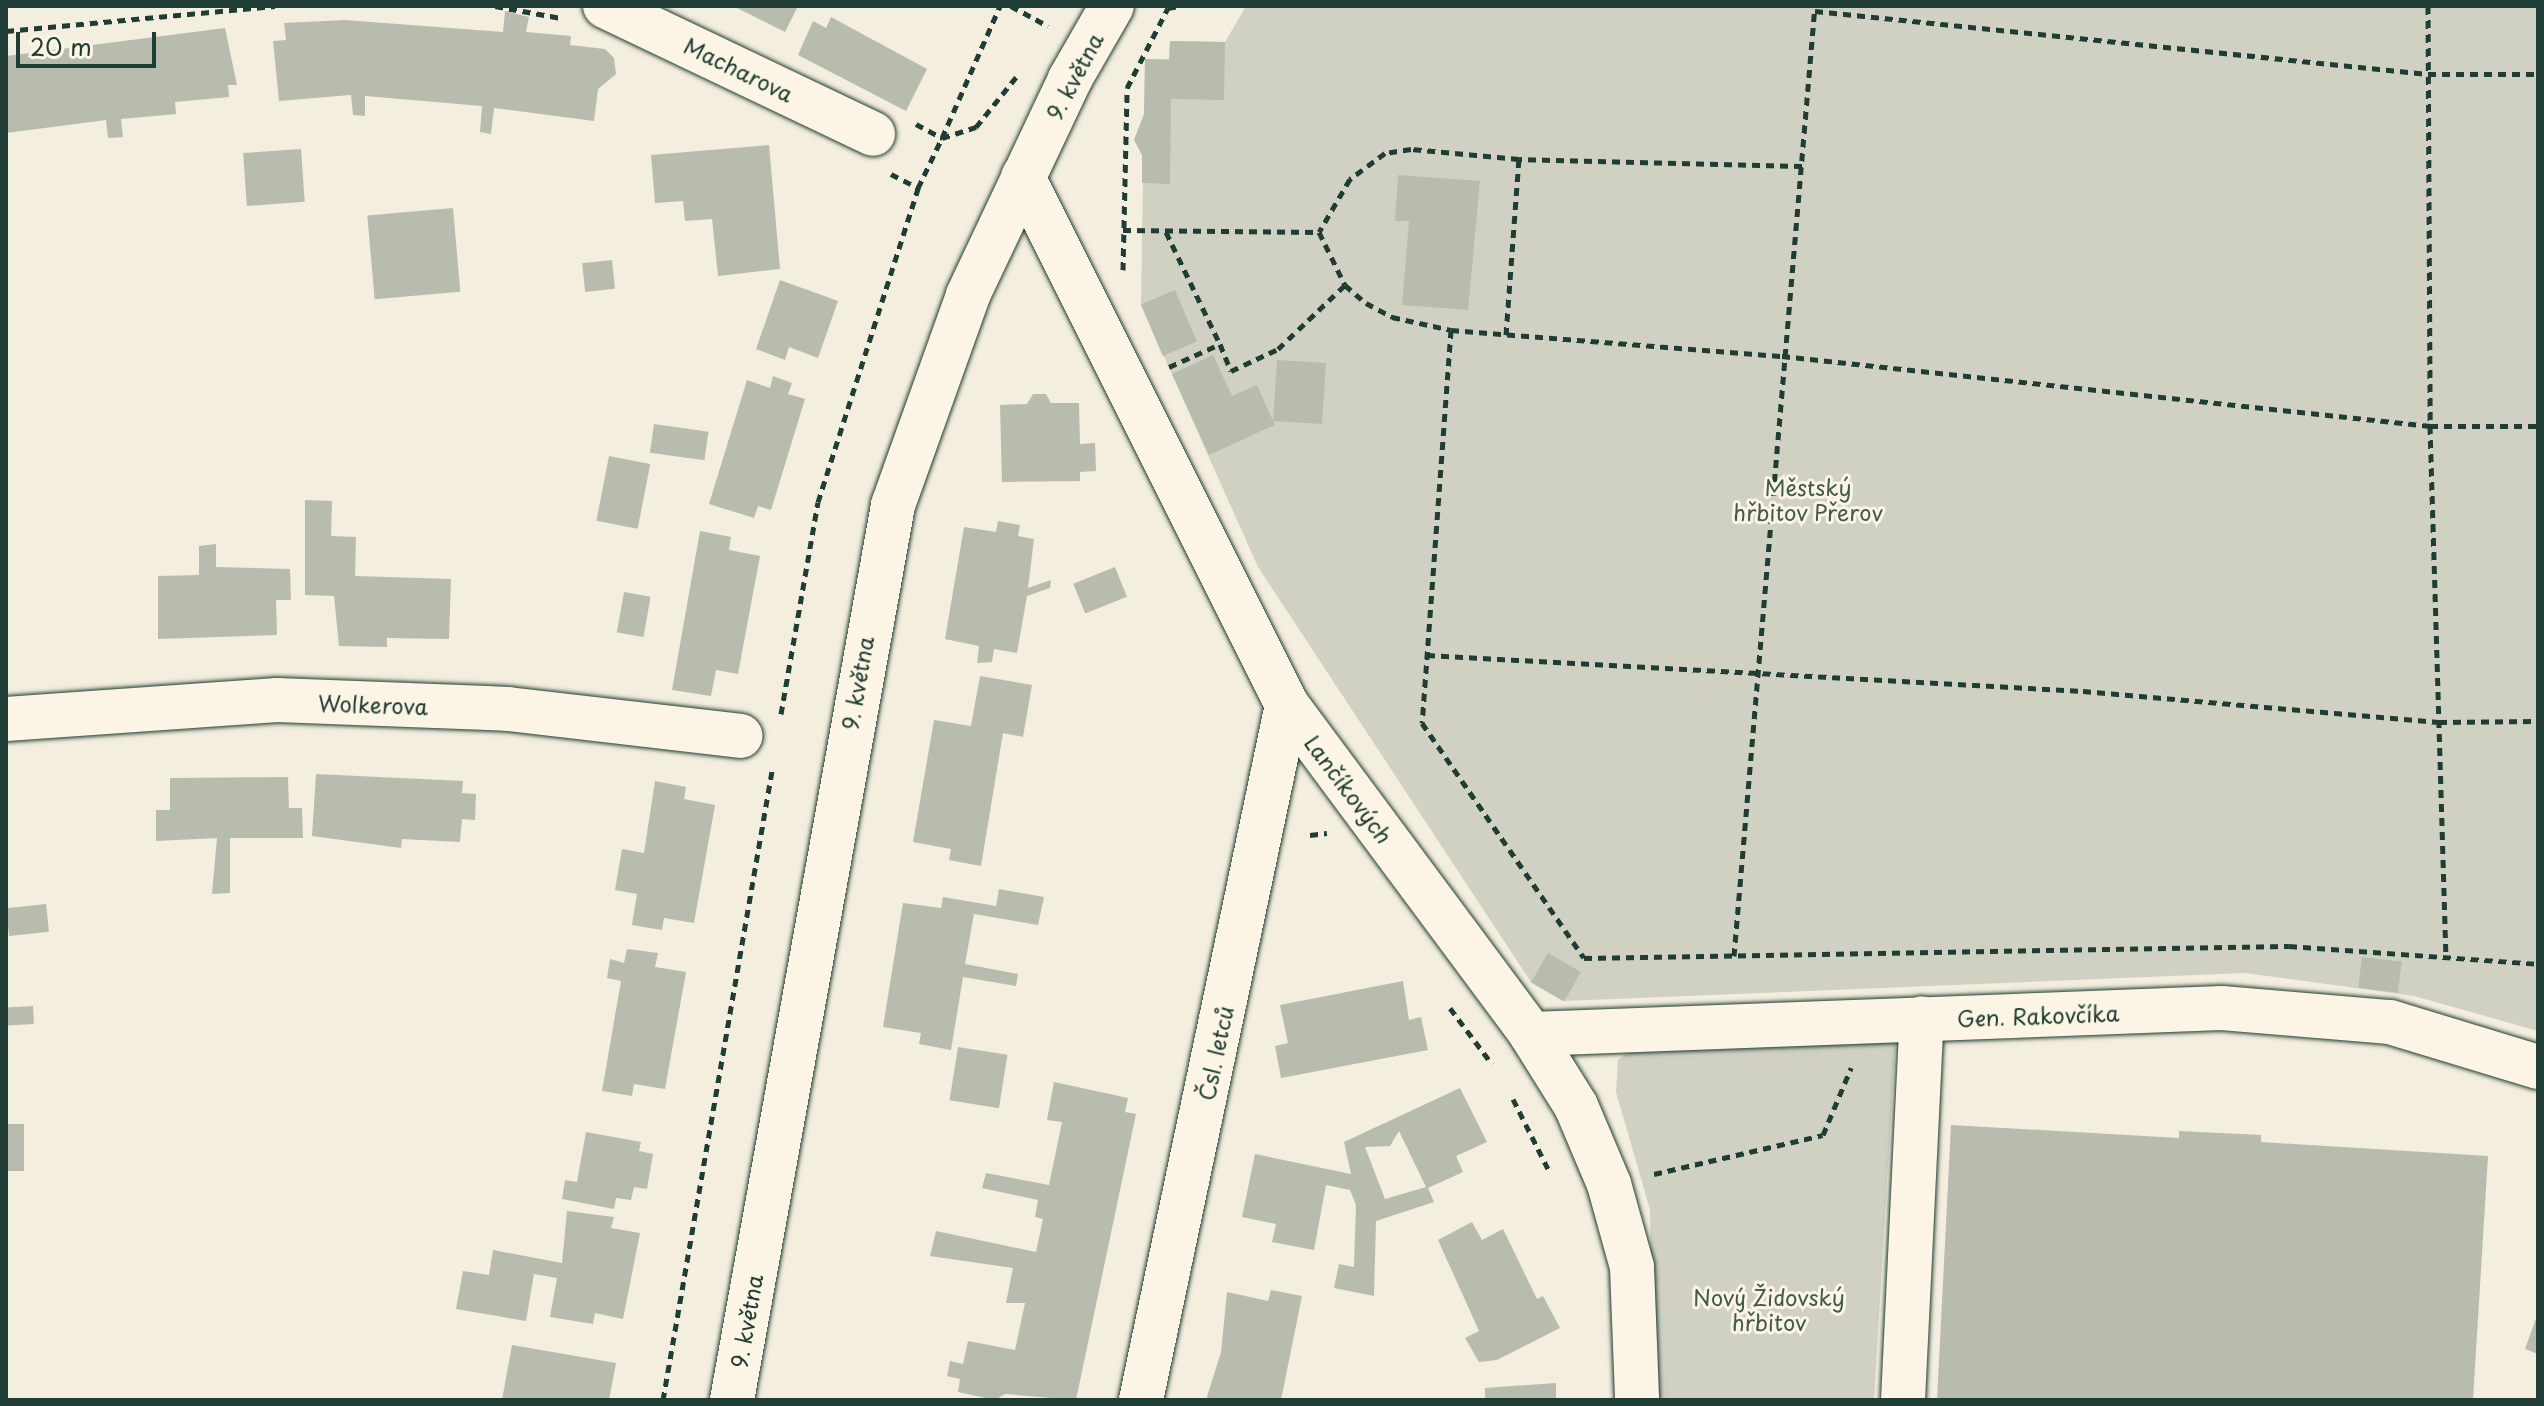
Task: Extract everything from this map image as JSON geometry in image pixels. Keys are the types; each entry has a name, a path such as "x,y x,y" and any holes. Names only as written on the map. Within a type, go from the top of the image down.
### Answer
{"street":[{"name":"Macharova","path":"605,6 873,134"},
{"name":"9. května","path":"732,1400 893,505 968,295 1023,177 1112,6"},
{"name":"Lančíkových","path":"1023,177 1287,705 1531,1034 1576,1106 1618,1211 1632,1267 1637,1400"},
{"name":"Wolkerova","path":"6,719 277,700 508,709 765,739"},
{"name":"Čsl. letců","path":"1141,1400 1287,705"},
{"name":"Gen. Rakovčíka","path":"1531,1034 2222,1008 2390,1022 2538,1067"},
{"path":"1903,1400 1922,1018"}],"path":[{"path":"6,31 275,6"},
{"path":"663,1400 765,739 818,502 918,188 1000,6"},
{"path":"1011,6 1047,25 1039,39"},
{"path":"1124,286 1127,88 1133,71 1168,8 1179,6"},
{"path":"2428,6 2430,426 2446,958"},
{"path":"1734,956 1761,674 1782,356 1815,9 2428,74 2538,74"},
{"path":"942,138 976,127 1023,65"},
{"path":"1319,232 1350,179 1385,153 1411,149 1519,159 1802,166"},
{"path":"1506,335 1519,159"},
{"path":"1123,230 1319,232"},
{"path":"1166,232 1231,371 1278,349 1345,285"},
{"path":"1319,232 1345,285 1392,317 1451,330 1782,356 2430,426 2538,426"},
{"path":"1451,330 1422,723 1584,958 2289,946 2538,964"},
{"path":"1161,371 1220,344"},
{"path":"1427,655 2083,691 2439,722 2538,721"},
{"path":"1310,835 1334,832"},
{"path":"1445,1001 1480,1053 1498,1070"},
{"path":"1648,1176 1823,1135 1857,1055"},
{"path":"1505,1083 1556,1184"}],"green space":[{"name":"Městský hřbitov Přerov","path":"1246,6 2538,6 2538,1031 2414,996 2245,973 1565,1001 1531,982 1258,567 1141,305 1145,59 1169,59 1170,41 1225,42"},
{"name":"Nový Židovský hřbitov","path":"1896,1032 1874,1400 1653,1400 1650,1210 1616,1092 1618,1060 1633,1048"}],"building":[{"path":"733,6 798,6 785,32"},
{"path":"505,11 529,17 526,32 571,36 570,45 605,49 614,58 616,74 598,89 594,121 494,108 491,134 480,132 482,106 365,96 365,116 353,115 351,95 279,101 273,41 286,40 284,23 345,20 503,32"},
{"path":"831,17 927,69 906,111 798,55 813,21 826,28"},
{"path":"225,28 237,85 228,85 229,97 175,102 176,114 121,119 123,137 108,138 106,120 6,133 6,56"},
{"path":"1170,41 1225,42 1224,100 1171,99 1170,184 1142,183 1142,155 1134,140 1144,114 1145,59 1169,60"},
{"path":"769,145 780,269 718,276 712,219 685,221 683,201 655,203 651,155"},
{"path":"301,149 305,202 247,206 243,153"},
{"path":"1398,175 1480,181 1468,310 1402,305 1409,221 1395,221"},
{"path":"453,208 460,292 375,299 367,215"},
{"path":"612,260 615,289 585,292 582,263"},
{"path":"780,280 838,301 818,358 789,347 785,360 756,349"},
{"path":"1175,290 1197,342 1163,356 1141,304"},
{"path":"1213,355 1232,396 1257,385 1275,425 1209,455 1172,374"},
{"path":"1277,360 1326,363 1322,424 1273,421"},
{"path":"773,376 792,383 788,394 805,399 771,510 758,506 754,518 709,504 747,380 770,388"},
{"path":"1033,394 1046,394 1051,403 1079,403 1080,444 1095,443 1096,471 1080,472 1080,481 1002,482 1000,405 1027,404"},
{"path":"654,424 708,432 704,460 650,453"},
{"path":"609,456 650,464 638,529 596,521"},
{"path":"305,500 332,501 331,536 356,537 355,576 451,579 449,639 387,638 387,647 339,646 334,596 305,595"},
{"path":"998,521 1020,525 1018,536 1034,539 1028,588 1051,580 1050,588 1027,596 1017,653 994,649 992,662 977,663 979,646 945,639 964,527 996,532"},
{"path":"700,531 731,537 729,550 760,556 738,674 716,670 711,696 672,690"},
{"path":"216,544 216,567 290,569 291,600 276,600 277,635 158,639 158,576 199,575 199,546"},
{"path":"1115,567 1127,597 1085,614 1073,584"},
{"path":"624,592 651,597 643,637 617,632"},
{"path":"980,676 1032,685 1023,737 1003,733 981,866 949,860 951,849 913,842 934,720 971,726"},
{"path":"316,774 463,781 462,793 476,794 475,820 462,819 460,842 402,839 401,848 312,836"},
{"path":"288,777 289,808 302,808 303,838 230,838 230,893 212,894 217,838 156,841 156,810 170,810 170,778"},
{"path":"655,781 686,787 684,799 715,805 694,923 664,918 662,930 632,925 637,894 615,890 622,849 644,853"},
{"path":"999,889 1044,897 1038,925 974,914 965,964 1018,974 1016,986 963,977 951,1050 919,1044 921,1033 883,1027 903,903 941,908 943,897 996,906"},
{"path":"46,904 49,932 9,936 6,908"},
{"path":"627,949 658,953 655,967 686,972 665,1089 634,1084 632,1096 602,1091 621,981 607,978 610,959 624,963"},
{"path":"1548,953 1581,972 1564,1001 1531,982"},
{"path":"2362,957 2402,962 2398,993 2358,988"},
{"path":"1403,981 1409,1020 1421,1017 1428,1050 1281,1078 1275,1046 1288,1043 1280,1005"},
{"path":"33,1006 34,1024 7,1025 6,1007"},
{"path":"958,1047 1007,1055 999,1108 950,1100"},
{"path":"1054,1082 1128,1098 1125,1112 1136,1114 1076,1400 1005,1394 995,1400 958,1392 960,1379 947,1376 950,1361 963,1364 968,1341 1015,1350 1025,1303 1006,1303 1013,1268 930,1256 936,1231 1036,1252 1043,1219 1035,1217 1038,1200 982,1188 986,1173 1049,1185 1062,1122 1047,1120"},
{"path":"1460,1088 1487,1142 1456,1156 1463,1172 1428,1188 1434,1202 1376,1221 1374,1296 1334,1288 1339,1264 1354,1267 1356,1205 1350,1190 1326,1185 1314,1250 1272,1242 1276,1224 1242,1217 1255,1154 1351,1174 1344,1142","holes":["1399,1131 1426,1187 1385,1199 1365,1147 1390,1146"]},
{"path":"6,1124 24,1124 24,1171 6,1171"},
{"path":"1951,1125 2179,1138 2179,1131 2261,1135 2261,1142 2488,1156 2473,1400 1937,1400"},
{"path":"586,1132 641,1142 639,1151 653,1154 647,1189 634,1187 631,1200 616,1198 614,1209 562,1199 565,1180 577,1182"},
{"path":"567,1211 614,1217 611,1228 640,1233 623,1319 595,1313 593,1324 550,1317 557,1278 534,1274 526,1321 456,1309 463,1271 489,1275 493,1250 562,1263"},
{"path":"1472,1222 1482,1240 1503,1229 1537,1299 1543,1296 1560,1328 1497,1360 1479,1362 1465,1338 1479,1331 1438,1240"},
{"path":"1271,1290 1302,1296 1281,1400 1206,1400 1221,1352 1227,1292 1268,1301"},
{"path":"2538,1313 2538,1354 2525,1349"},
{"path":"512,1345 616,1363 609,1400 502,1400"},
{"path":"1556,1383 1556,1400 1485,1400 1485,1388"}]}
